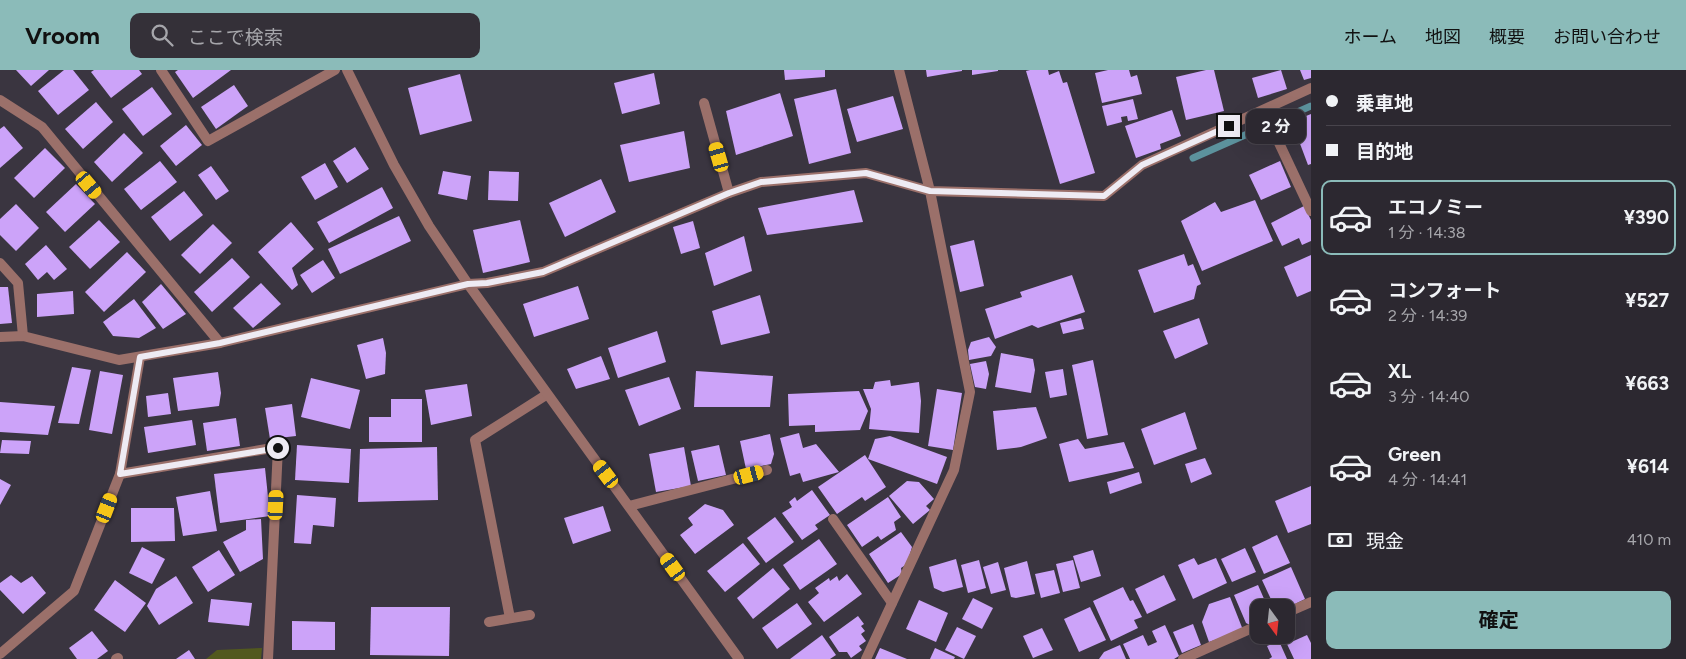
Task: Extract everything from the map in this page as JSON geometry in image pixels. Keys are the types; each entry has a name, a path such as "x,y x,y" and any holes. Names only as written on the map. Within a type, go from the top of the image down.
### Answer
{"street":[{"path":"161,70 208,141 335,70"},
{"path":"347,70 394,165 429,226 546,395 630,506 739,659"},
{"path":"866,659 954,470 970,392 930,191 899,70"},
{"path":"0,337 22,336 119,360 220,343 468,284 487,283 543,272 729,193 761,182 866,173 930,191 1104,196 1142,165 1266,115 1311,88"},
{"path":"0,100 42,127 220,343"},
{"path":"704,103 729,193"},
{"path":"1266,115 1311,211"},
{"path":"0,264 18,283 22,336"},
{"path":"0,654 74,591 120,474 140,357"},
{"path":"510,618 475,440 546,395"},
{"path":"120,474 278,448 268,659"},
{"path":"630,506 767,470"},
{"path":"833,519 892,603"},
{"path":"1295,609 1311,602"},
{"path":"489,622 530,615"},
{"path":"1184,659 1250,630"}],"green space":[{"path":"262,648 261,659 206,659 217,650"}],"building":[{"path":"16,70 49,70 31,86"},
{"path":"64,70 73,70 89,90 58,115 38,91"},
{"path":"94,70 139,70 142,74 111,98 91,72"},
{"path":"178,70 231,70 193,98 175,72"},
{"path":"784,70 825,70 825,77 785,80"},
{"path":"926,70 962,70 962,71 927,77"},
{"path":"972,70 998,70 998,71 972,75"},
{"path":"1048,70 1049,75 1059,71 1063,83 1067,82 1095,173 1060,184 1026,71"},
{"path":"1108,70 1129,70 1131,77 1137,75 1142,94 1102,103 1095,73"},
{"path":"1214,70 1224,111 1186,120 1176,77"},
{"path":"1281,70 1287,89 1258,98 1252,78"},
{"path":"1300,70 1311,70 1311,78 1304,80"},
{"path":"654,73 660,104 622,114 614,83"},
{"path":"460,74 472,121 420,135 408,88"},
{"path":"234,85 248,106 216,129 201,107"},
{"path":"152,87 172,114 143,136 122,109"},
{"path":"836,89 851,153 809,164 794,99"},
{"path":"780,93 793,136 736,155 726,111"},
{"path":"893,96 903,129 857,142 847,109"},
{"path":"1133,99 1138,119 1128,121 1127,116 1121,117 1122,122 1107,126 1102,106"},
{"path":"96,102 113,122 83,149 65,129"},
{"path":"1172,110 1181,136 1160,144 1161,149 1136,158 1125,126"},
{"path":"1311,114 1311,164 1308,165 1293,125 1303,122 1301,118"},
{"path":"186,125 202,145 176,166 160,146"},
{"path":"4,126 23,148 0,168 0,129"},
{"path":"684,131 690,168 629,182 620,145"},
{"path":"124,133 143,153 112,182 94,162"},
{"path":"355,147 369,169 347,183 333,161"},
{"path":"45,148 65,168 34,198 14,178"},
{"path":"160,161 177,182 141,210 124,189"},
{"path":"1280,161 1291,187 1261,200 1249,175"},
{"path":"325,163 338,187 315,200 301,177"},
{"path":"211,166 229,191 216,200 198,175"},
{"path":"443,171 471,176 467,200 438,194"},
{"path":"489,171 519,172 518,201 488,200"},
{"path":"601,179 616,212 565,237 549,203"},
{"path":"76,184 95,204 65,232 46,212"},
{"path":"382,187 393,208 329,243 317,222"},
{"path":"854,190 863,222 767,235 758,208"},
{"path":"184,191 203,215 170,241 151,217"},
{"path":"1255,200 1273,241 1202,271 1181,221 1215,202 1221,212"},
{"path":"16,204 39,228 16,251 0,235 0,219"},
{"path":"1304,206 1311,220 1311,241 1302,245 1299,238 1282,246 1271,223"},
{"path":"399,216 411,241 340,274 328,249"},
{"path":"99,220 120,242 90,269 69,247"},
{"path":"520,220 530,262 483,273 473,230"},
{"path":"693,221 700,248 681,254 673,227"},
{"path":"291,222 314,249 292,268 298,285 292,290 258,252"},
{"path":"213,224 232,243 200,274 181,255"},
{"path":"744,236 752,271 714,286 705,253"},
{"path":"974,240 984,286 960,292 950,246"},
{"path":"46,245 67,269 54,280 47,272 38,280 25,264"},
{"path":"127,252 146,272 104,312 85,292"},
{"path":"1184,254 1188,266 1193,264 1201,284 1197,286 1194,299 1154,313 1138,270"},
{"path":"1311,255 1311,291 1297,297 1284,267"},
{"path":"232,258 250,277 212,312 194,292"},
{"path":"323,260 335,278 312,293 300,275"},
{"path":"1072,275 1085,312 1038,328 1032,325 995,339 985,309 1022,297 1020,292"},
{"path":"261,283 281,304 253,328 233,308"},
{"path":"161,284 186,314 163,329 142,302"},
{"path":"578,286 589,319 534,337 523,304"},
{"path":"0,287 8,287 12,323 0,324"},
{"path":"73,291 74,314 37,317 37,294"},
{"path":"760,295 770,333 721,345 712,311"},
{"path":"134,299 156,328 139,338 113,336 103,322"},
{"path":"1081,318 1084,329 1063,334 1060,323"},
{"path":"1199,318 1208,344 1175,359 1163,331"},
{"path":"657,331 666,362 618,378 608,348"},
{"path":"989,337 996,347 991,356 969,360 968,350 971,342"},
{"path":"383,338 386,353 385,374 366,379 357,345"},
{"path":"1001,353 1033,359 1035,370 1031,393 995,387"},
{"path":"601,356 610,379 576,389 567,369"},
{"path":"1093,360 1108,435 1087,439 1072,365"},
{"path":"986,361 989,374 986,389 975,387 970,364"},
{"path":"72,367 91,370 79,424 58,423"},
{"path":"1063,369 1067,395 1050,398 1045,372"},
{"path":"100,371 123,375 112,434 89,430"},
{"path":"696,371 773,376 770,407 694,407"},
{"path":"218,372 221,393 219,406 178,411 173,378"},
{"path":"669,377 681,409 639,426 625,390"},
{"path":"311,378 360,390 350,429 301,417"},
{"path":"890,380 891,386 919,382 921,401 919,433 869,429 871,409 863,389 873,389 875,382"},
{"path":"467,384 472,416 431,425 425,390"},
{"path":"937,389 962,393 953,450 928,446"},
{"path":"859,391 868,411 860,430 815,432 815,425 789,426 788,394"},
{"path":"168,393 171,414 148,417 146,396"},
{"path":"391,399 422,399 422,442 369,442 369,417 391,417"},
{"path":"0,402 55,406 48,435 0,432"},
{"path":"292,404 296,436 270,439 265,408"},
{"path":"1036,407 1047,438 1021,447 997,450 993,411"},
{"path":"1185,412 1197,449 1154,465 1141,429"},
{"path":"236,418 240,446 207,451 203,423"},
{"path":"192,420 196,445 148,453 144,427"},
{"path":"799,433 803,448 816,444 839,472 803,482 800,473 790,476 780,438"},
{"path":"770,434 774,454 771,464 746,469 740,441"},
{"path":"890,436 947,457 937,484 868,459 875,439"},
{"path":"1078,439 1085,449 1124,442 1134,468 1069,482 1059,444"},
{"path":"2,440 31,441 29,454 0,453"},
{"path":"297,445 351,449 349,483 295,480"},
{"path":"719,445 726,475 698,481 691,451"},
{"path":"437,447 438,500 358,502 360,449"},
{"path":"684,447 691,486 656,492 649,454"},
{"path":"865,455 886,487 865,501 862,497 837,514 818,487"},
{"path":"1205,458 1212,474 1191,483 1185,464"},
{"path":"265,468 270,516 220,523 214,474"},
{"path":"1139,472 1142,483 1110,494 1107,482"},
{"path":"0,479 11,485 0,505"},
{"path":"907,481 919,482 934,499 926,506 930,510 913,524 889,496"},
{"path":"1311,486 1311,524 1288,533 1275,501"},
{"path":"812,490 830,515 815,525 818,529 802,540 782,513 792,507 789,502 795,497 797,501"},
{"path":"210,491 217,531 183,536 176,497"},
{"path":"297,495 336,498 334,527 313,525 311,544 294,543"},
{"path":"888,497 901,517 894,522 896,530 881,540 878,536 862,547 847,525"},
{"path":"705,504 723,510 734,525 695,554 680,535 693,525 688,518"},
{"path":"603,506 611,531 573,544 564,518"},
{"path":"131,508 174,508 175,541 131,542"},
{"path":"775,517 794,542 766,563 747,538"},
{"path":"261,519 263,559 240,572 223,542 246,530 246,520"},
{"path":"901,532 912,547 907,564 901,568 902,574 888,583 869,554"},
{"path":"1277,535 1290,563 1264,574 1252,547"},
{"path":"819,539 837,564 800,590 783,565"},
{"path":"743,543 760,564 725,592 707,571"},
{"path":"142,547 165,559 152,584 129,573"},
{"path":"1245,548 1256,572 1232,582 1221,559"},
{"path":"219,550 235,575 208,592 192,567"},
{"path":"1093,550 1101,576 1081,582 1073,556"},
{"path":"1194,558 1198,565 1216,558 1227,583 1193,599 1178,565"},
{"path":"956,559 963,587 943,592 934,588 929,567"},
{"path":"979,560 986,588 968,593 961,565"},
{"path":"1073,560 1080,588 1063,592 1056,564"},
{"path":"1027,561 1035,594 1016,598 1011,597 1004,568"},
{"path":"998,562 1006,590 991,594 983,567"},
{"path":"1291,567 1305,599 1295,604 1295,599 1271,599 1262,580"},
{"path":"773,568 790,589 753,619 737,598"},
{"path":"1054,570 1060,593 1041,598 1035,574"},
{"path":"847,574 862,594 824,622 808,602 819,593 815,588 829,578 830,581 837,576 839,581"},
{"path":"11,575 21,583 32,576 46,593 23,614 0,590 0,583"},
{"path":"1164,575 1176,600 1147,614 1135,589"},
{"path":"176,576 193,603 159,625 147,606 156,589"},
{"path":"115,580 146,603 125,632 94,610"},
{"path":"1258,585 1264,599 1250,599 1250,625 1246,623 1234,595"},
{"path":"1123,587 1130,601 1133,600 1142,617 1134,620 1138,628 1111,641 1093,601"},
{"path":"1230,597 1243,630 1209,642 1202,622 1209,604"},
{"path":"973,598 993,608 982,629 962,619"},
{"path":"211,599 252,603 249,626 208,622"},
{"path":"919,600 948,613 936,642 906,629"},
{"path":"797,603 812,624 777,649 762,628"},
{"path":"371,607 450,607 449,656 370,655"},
{"path":"1090,607 1106,640 1079,652 1064,619"},
{"path":"858,616 864,624 861,626 865,631 861,634 866,641 859,646 862,650 851,658 847,652 839,652 829,637"},
{"path":"292,621 335,622 335,650 292,650"},
{"path":"1193,624 1201,645 1182,653 1173,632"},
{"path":"1165,625 1179,656 1174,659 1130,659 1123,644 1143,635 1148,646 1157,642 1152,631"},
{"path":"957,627 976,636 964,659 945,650"},
{"path":"1042,628 1053,650 1033,658 1023,636"},
{"path":"92,631 108,651 97,659 77,659 69,648"},
{"path":"822,635 836,655 830,659 790,659"},
{"path":"1307,635 1311,643 1311,659 1294,659 1287,644 1295,644 1295,640"},
{"path":"1280,644 1287,659 1269,659 1272,657 1267,646"},
{"path":"1120,645 1126,659 1099,659 1104,652"},
{"path":"880,648 907,659 875,659"},
{"path":"935,648 955,657 954,659 930,659"},
{"path":"189,650 195,659 176,659"}],"waterway":[{"path":"1193,158 1311,106"}],"route":[{"path":"278,448 120,474 140,357 220,343 468,284 487,283 543,272 687,213 729,193 761,182 866,173 930,191 1104,196 1142,165 1229,126"}]}
